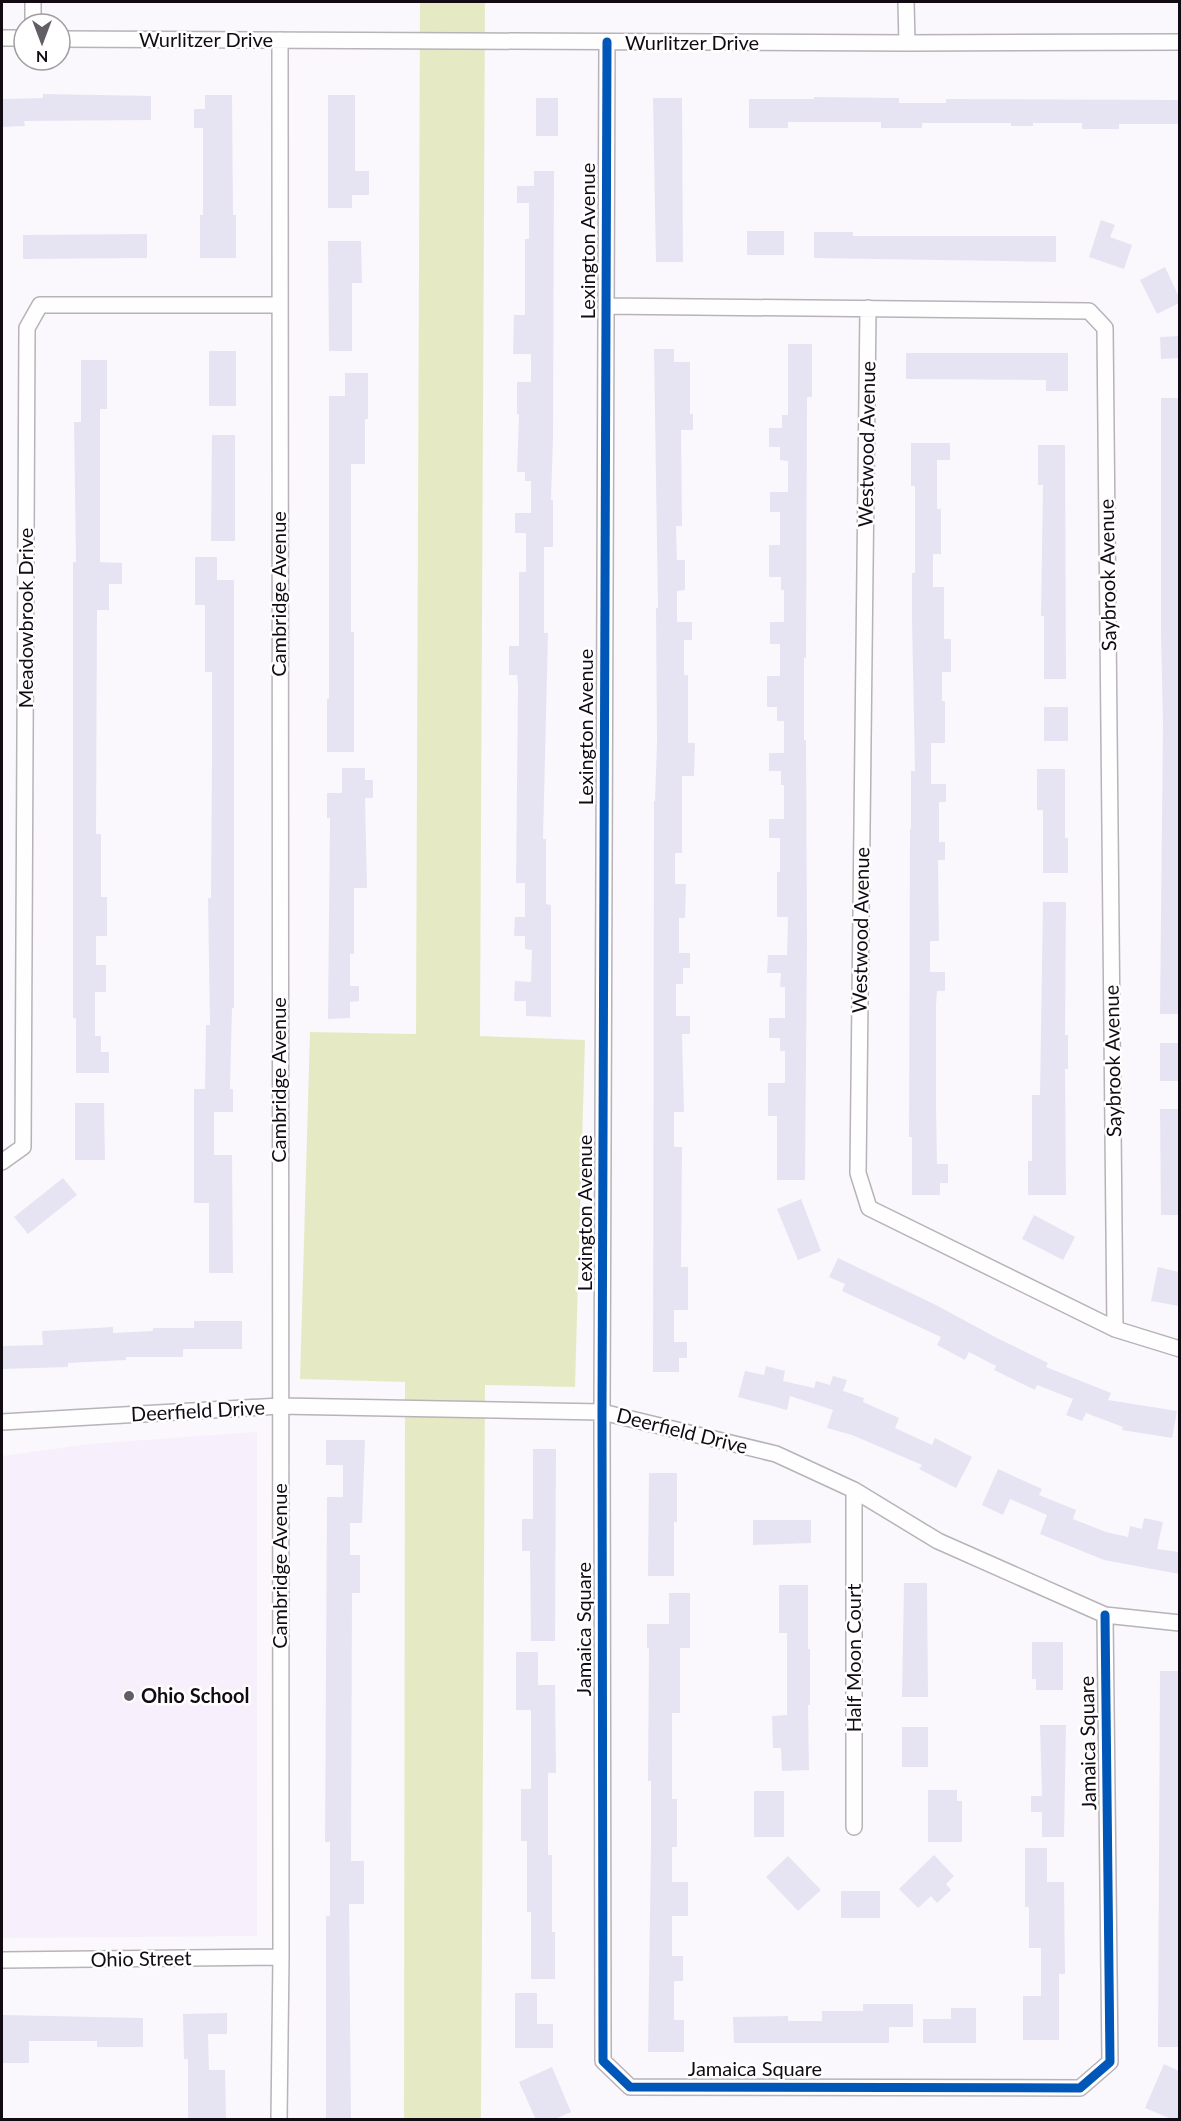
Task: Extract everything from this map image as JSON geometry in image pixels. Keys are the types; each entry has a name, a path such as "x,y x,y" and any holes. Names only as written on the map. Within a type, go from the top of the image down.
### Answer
{"street":[{"path":"906,2 907,43"},
{"name":"Wurlitzer Drive","path":"72,39 1179,42"},
{"name":"Cambridge Avenue","path":"279,2120 281,1957 280,40"},
{"name":"Lexington Avenue","path":"602,1412 608,42"},
{"name":"Meadowbrook Drive","path":"2,1162 23,1147 27,328 40,306 279,305"},
{"name":"Saybrook Avenue","path":"606,306 1089,311 1105,328 1116,1329"},
{"name":"Westwood Avenue","path":"868,308 858,1173 869,1208 1116,1329 1179,1349"},
{"name":"Deerfield Drive","path":"2,1422 280,1406 602,1412 776,1454 854,1490 938,1541 1105,1615 1179,1623"},
{"name":"Jamaica Square","path":"602,1412 603,2061 630,2087 1080,2088 1110,2062 1105,1615"},
{"name":"Half Moon Court","path":"854,1490 854,1827"},
{"name":"Ohio Street","path":"2,1960 281,1957"}],"shaded area":[{"name":"Ohio School","path":"257,1432 257,1936 2,1938 2,1456 89,1444"}],"green space":[{"path":"420,2 485,2 480,1036 585,1040 575,1387 485,1385 481,2119 404,2119 405,1382 300,1379 310,1032 416,1034"}],"building":[{"path":"43,94 151,96 151,120 24,121 25,126 2,127 2,99 43,98"},
{"path":"205,95 232,95 233,215 236,215 236,258 200,258 200,215 203,215 203,128 194,128 194,109 205,109"},
{"path":"328,95 355,95 355,171 369,171 369,195 352,195 352,208 328,208"},
{"path":"814,97 899,98 899,103 946,103 946,99 1179,100 1179,124 1119,124 1119,129 1082,129 1082,123 1033,123 1033,126 1011,126 1011,123 922,123 922,128 881,128 881,122 788,122 788,128 749,128 749,99 814,99"},
{"path":"536,98 558,98 558,136 536,136"},
{"path":"653,98 682,98 683,262 656,262"},
{"path":"534,171 554,171 551,500 553,500 553,547 544,547 544,633 548,633 543,839 546,839 546,904 551,905 551,1017 526,1016 526,1001 514,1001 515,981 531,982 532,950 525,949 525,936 514,936 515,917 525,917 525,883 516,883 518,685 517,675 509,675 509,646 519,646 519,572 526,572 526,533 515,533 515,513 531,513 531,481 525,481 525,472 517,472 519,414 517,414 517,382 531,382 531,354 513,354 514,315 525,315 525,239 529,239 529,203 517,203 517,186 534,186"},
{"path":"1101,220 1115,225 1110,237 1132,245 1124,269 1089,257"},
{"path":"747,231 784,231 784,255 747,255"},
{"path":"814,232 853,232 853,236 1056,236 1056,262 814,258"},
{"path":"147,234 147,258 23,259 23,235"},
{"path":"328,241 361,241 362,283 352,283 352,351 329,351"},
{"path":"1165,267 1179,297 1179,303 1157,314 1140,280"},
{"path":"1179,336 1179,358 1161,359 1160,337"},
{"path":"788,344 812,344 812,397 807,397 806,658 804,658 807,942 805,1180 777,1180 777,1116 768,1116 768,1083 785,1083 785,1051 780,1051 780,1038 769,1038 769,1018 785,1018 785,987 780,987 781,973 767,973 768,955 787,955 788,917 777,917 780,838 769,838 769,819 784,819 784,785 781,785 781,771 769,771 769,753 784,753 784,721 777,721 777,707 767,707 767,676 780,676 780,644 770,644 770,622 784,622 784,590 781,590 781,577 769,577 769,545 780,545 780,512 770,512 770,492 788,492 788,461 780,460 780,447 769,447 769,428 782,428 782,415 788,415"},
{"path":"654,349 674,349 674,362 690,362 690,414 693,414 693,430 681,430 682,526 676,526 677,560 685,560 685,590 677,591 677,622 692,622 692,640 684,640 684,675 688,675 688,743 695,743 694,776 682,776 682,853 675,853 675,884 686,884 685,918 679,918 679,953 690,953 690,968 683,968 683,984 676,984 676,1016 690,1016 690,1034 682,1034 684,1112 674,1112 674,1147 682,1147 681,1267 688,1267 688,1310 674,1310 674,1342 687,1342 687,1358 679,1358 679,1372 653,1372 654,801 657,742 656,608 658,608"},
{"path":"209,351 236,351 236,406 209,406"},
{"path":"906,353 1068,353 1068,391 1046,391 1046,380 906,379"},
{"path":"81,360 107,360 107,409 100,409 100,562 122,563 122,584 109,584 109,610 97,610 96,834 101,834 101,897 107,897 107,936 96,936 96,965 106,965 106,992 95,992 95,1036 101,1036 101,1052 109,1052 109,1073 76,1073 76,1018 73,1018 73,562 76,562 74,422 81,422"},
{"path":"345,373 368,373 365,464 351,464 354,752 327,752 329,396 345,396"},
{"path":"1161,398 1179,398 1179,1014 1160,1014 1163,725"},
{"path":"212,435 235,435 235,541 211,541"},
{"path":"911,443 950,443 950,460 937,460 937,509 941,509 941,554 933,554 933,587 944,587 944,639 951,639 951,672 942,672 945,743 931,743 931,784 946,784 946,802 939,802 939,842 945,842 945,860 938,860 939,941 930,941 930,972 945,972 945,991 937,991 936,1005 937,1164 948,1164 948,1183 940,1183 940,1195 912,1195 912,1137 909,1137 910,829 911,771 915,771 912,573 915,573 915,486 911,486"},
{"path":"1038,445 1065,445 1066,679 1044,679 1044,616 1041,616 1043,485 1038,485"},
{"path":"195,557 217,557 217,580 234,580 234,1008 232,1008 230,1089 233,1089 233,1112 214,1112 214,1155 232,1155 233,1273 209,1273 209,1203 194,1203 194,1089 205,1089 206,1025 210,1025 208,898 211,898 212,759 212,672 205,672 205,605 195,605"},
{"path":"1044,707 1068,707 1068,741 1044,741"},
{"path":"342,768 365,768 365,780 373,780 373,798 365,798 367,888 354,888 354,954 350,954 350,986 359,986 359,1001 350,1002 350,1018 328,1019 330,818 327,818 327,793 342,793"},
{"path":"1037,769 1065,769 1065,838 1068,838 1068,873 1043,873 1043,810 1037,810"},
{"path":"1043,902 1066,902 1065,1035 1068,1035 1068,1069 1065,1069 1066,1195 1028,1195 1028,1161 1032,1161 1032,1095 1040,1095"},
{"path":"1160,1043 1179,1043 1179,1081 1160,1081"},
{"path":"75,1103 104,1103 105,1160 75,1160"},
{"path":"1160,1109 1179,1109 1179,1215 1161,1215"},
{"path":"63,1178 77,1195 28,1234 14,1217"},
{"path":"801,1199 821,1251 798,1260 777,1209"},
{"path":"1034,1215 1075,1237 1063,1260 1022,1239"},
{"path":"838,1258 1048,1363 1046,1367 1111,1393 1108,1400 1177,1411 1172,1438 1122,1430 1123,1427 1086,1413 1082,1421 1066,1415 1073,1399 1037,1385 1035,1390 994,1370 996,1366 969,1352 965,1360 937,1345 941,1337 842,1291 845,1284 829,1277"},
{"path":"1158,1267 1179,1272 1179,1306 1151,1301"},
{"path":"194,1321 242,1321 242,1349 183,1349 183,1357 126,1357 126,1360 68,1363 68,1367 2,1369 2,1346 43,1345 42,1331 113,1327 113,1333 153,1331 153,1328 194,1328"},
{"path":"766,1366 785,1371 783,1381 814,1388 816,1381 830,1385 833,1376 847,1380 843,1391 864,1398 863,1402 899,1418 895,1428 932,1445 935,1438 972,1457 956,1488 919,1469 922,1465 852,1435 827,1428 833,1410 790,1396 787,1410 738,1397 745,1371 764,1375"},
{"path":"326,1440 365,1440 362,1523 350,1523 350,1555 360,1555 360,1593 352,1593 351,1861 364,1861 364,1904 349,1904 351,2120 326,2120 326,1916 330,1916 330,1842 325,1842 327,1497 343,1497 343,1465 326,1465"},
{"path":"533,1449 556,1449 555,1641 531,1641 530,1551 522,1551 522,1519 533,1519"},
{"path":"998,1469 1042,1489 1039,1495 1076,1510 1073,1519 1106,1532 1128,1537 1130,1526 1142,1529 1144,1518 1163,1522 1157,1549 1179,1552 1179,1574 1104,1560 1040,1534 1047,1515 1010,1499 1003,1515 982,1505"},
{"path":"649,1473 677,1473 674,1576 648,1576"},
{"path":"753,1520 811,1520 811,1543 753,1545"},
{"path":"904,1583 927,1583 928,1697 902,1697"},
{"path":"779,1585 808,1585 809,1770 782,1771 781,1748 773,1748 772,1716 787,1715 787,1633 779,1633"},
{"path":"669,1593 690,1593 690,1648 680,1648 680,1713 672,1713 672,1799 677,1799 677,1847 672,1847 672,1882 688,1882 688,1916 672,1916 672,1956 683,1956 683,1981 674,1981 674,2020 684,2020 684,2052 648,2052 651,1781 648,1781 649,1648 647,1648 647,1624 669,1624"},
{"path":"1032,1642 1063,1642 1063,1690 1036,1690 1036,1679 1032,1679"},
{"path":"516,1652 538,1652 538,1685 555,1685 556,1773 548,1773 548,1855 552,1855 552,1932 555,1932 555,1979 531,1979 531,1912 527,1912 527,1841 521,1841 521,1789 531,1789 531,1710 516,1710"},
{"path":"1160,1671 1179,1671 1179,2047 1158,2047"},
{"path":"1040,1725 1066,1725 1064,1837 1042,1837 1042,1812 1031,1812 1031,1796 1042,1796"},
{"path":"902,1727 928,1727 928,1767 902,1767"},
{"path":"928,1790 957,1790 957,1801 962,1801 962,1842 928,1842"},
{"path":"754,1791 784,1791 784,1837 754,1837"},
{"path":"1025,1848 1047,1848 1047,1882 1064,1882 1065,1974 1059,1974 1059,2040 1023,2040 1023,1996 1041,1996 1041,1948 1029,1948 1029,1907 1025,1907"},
{"path":"934,1855 954,1876 946,1884 951,1890 937,1903 931,1896 918,1908 899,1889"},
{"path":"788,1856 821,1890 798,1911 766,1877"},
{"path":"841,1891 880,1891 880,1918 841,1918"},
{"path":"515,1993 537,1993 537,2024 553,2024 553,2048 515,2048"},
{"path":"863,2004 913,2004 913,2027 889,2027 889,2043 734,2043 733,2017 788,2016 788,2021 822,2021 822,2011 863,2011"},
{"path":"951,2008 976,2008 976,2043 923,2043 923,2019 951,2019"},
{"path":"227,2013 227,2034 208,2034 209,2070 225,2070 226,2119 188,2119 188,2059 184,2059 183,2014"},
{"path":"2,2015 143,2018 143,2047 97,2047 97,2041 29,2041 29,2063 2,2063"},
{"path":"1164,2064 1179,2071 1179,2120 1145,2108"},
{"path":"552,2067 571,2112 553,2120 536,2120 519,2082"}],"cycle path":[{"path":"607,42 602,1412 603,2061 630,2087 1080,2088 1110,2062 1105,1615"}],"place":[{"name":"Ohio School","path":"129,1696"}]}
